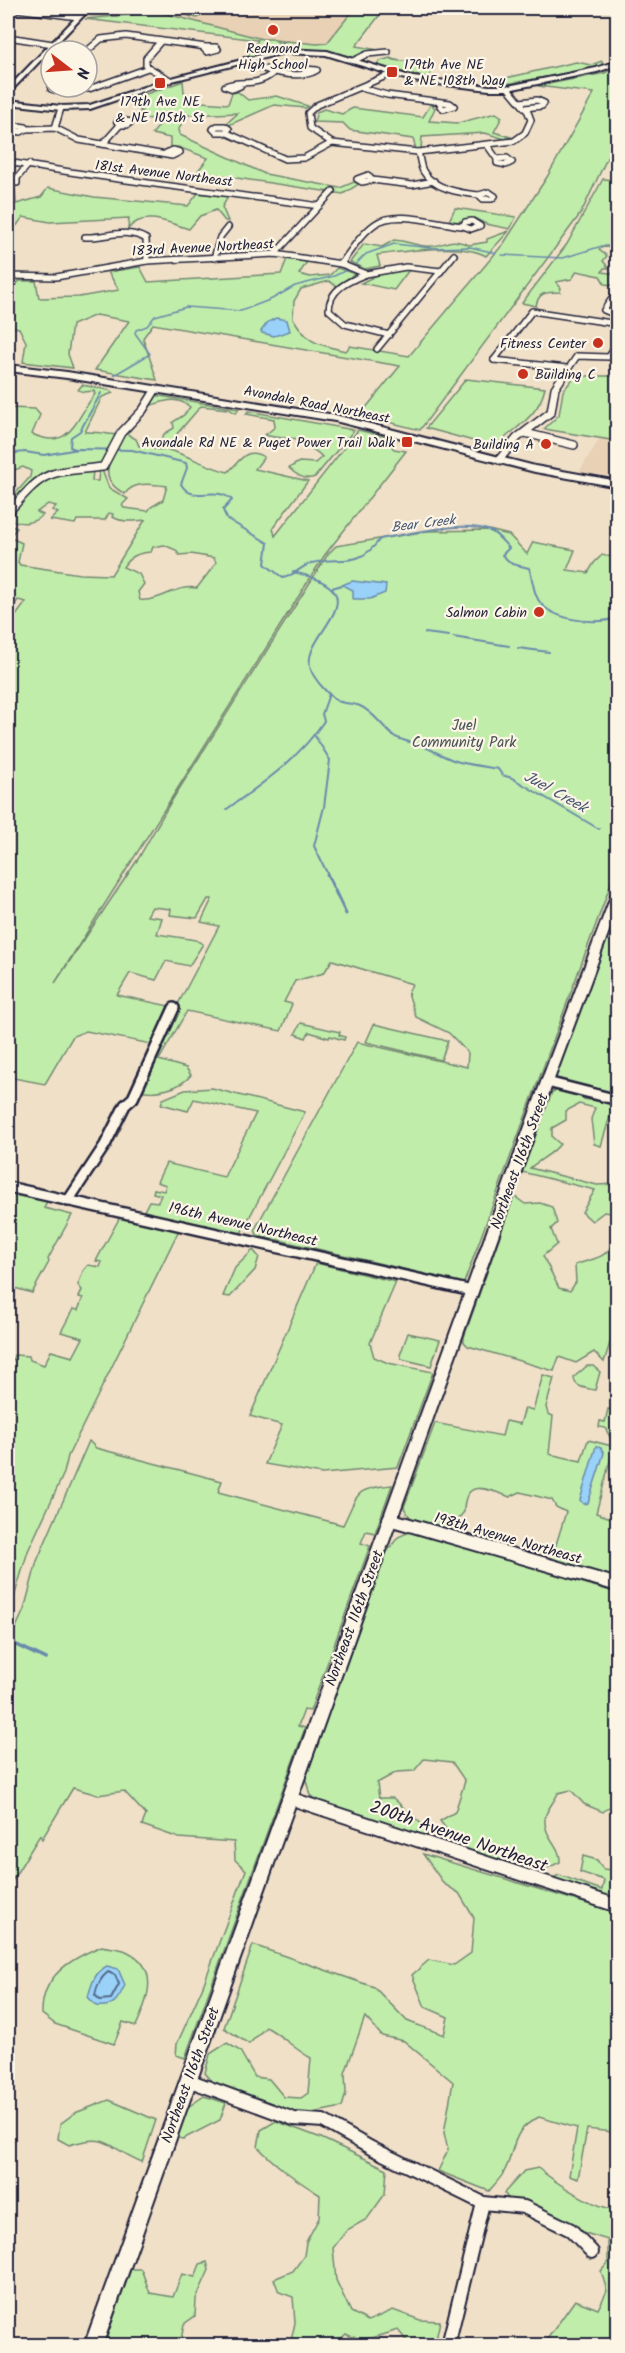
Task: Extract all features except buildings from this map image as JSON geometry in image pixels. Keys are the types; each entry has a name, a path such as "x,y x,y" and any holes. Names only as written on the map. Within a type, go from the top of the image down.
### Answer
{"main road":[{"name":"Avondale Road Northeast","path":"8,368 156,389 361,423 499,460 563,475 618,484"}],"street":[{"path":"8,8 78,17"},
{"path":"58,39 87,8"},
{"path":"99,40 103,37 113,37 206,47"},
{"path":"8,38 39,42"},
{"path":"148,68 146,58 161,41"},
{"path":"8,102 79,108 105,103 170,80 245,60 272,53 297,51 327,53 391,74 422,81 508,88 597,70 618,63"},
{"path":"353,61 371,54 389,53 365,65"},
{"path":"8,91 39,59"},
{"path":"245,60 259,70 272,74 305,72"},
{"path":"99,86 148,68 170,80"},
{"path":"240,86 264,81 272,74"},
{"path":"391,74 317,105 308,113 307,122 310,127 332,143 418,152 514,141 525,133 531,120 525,108 508,88"},
{"path":"360,88 376,94 441,104"},
{"path":"520,102 537,100 544,103 541,106 525,108"},
{"path":"55,128 61,108"},
{"path":"103,144 120,125"},
{"path":"27,129 55,128 79,140 166,153"},
{"path":"225,132 278,157 304,158 332,143"},
{"path":"487,145 497,159"},
{"path":"418,152 423,170 434,181 458,191 479,195"},
{"name":"181st Avenue Northeast","path":"8,162 108,179 180,186 319,206"},
{"path":"17,183 17,178 29,164"},
{"path":"372,180 412,185 434,181"},
{"path":"275,254 333,191"},
{"path":"341,264 376,222 387,219 463,226"},
{"path":"214,258 220,237 228,227"},
{"path":"85,237 92,238 126,232 143,236 146,239 147,261"},
{"path":"8,239 12,233"},
{"name":"183rd Avenue Northeast","path":"8,276 56,277 147,261 275,254 341,264 366,274"},
{"path":"377,349 454,255"},
{"path":"389,335 342,322 329,310 329,301 339,289 366,274 406,267 441,271"},
{"path":"618,290 604,310 618,316"},
{"path":"567,368 494,360 532,311 618,324"},
{"path":"499,460 513,443 551,412 555,388 577,356 609,357 614,348 618,348"},
{"path":"8,513 32,486 48,474 104,466 121,432 143,410 156,389"},
{"path":"525,433 574,445"},
{"name":"Northeast 116th Street","path":"93,2346 389,1519 618,891"},
{"path":"68,1201 105,1145 125,1105 133,1098 174,1008"},
{"path":"547,1082 618,1100"},
{"name":"196th Avenue Northeast","path":"8,1187 472,1291"},
{"name":"198th Avenue Northeast","path":"389,1519 618,1585"},
{"name":"200th Avenue Northeast","path":"289,1798 618,1906"},
{"path":"188,2080 294,2119 323,2121 371,2148 483,2203 524,2207 571,2230 592,2252"},
{"path":"450,2337 483,2203"}],"shaded area":[{"name":"Redmond High School","path":"95,8 385,8 352,52 85,19"},
{"path":"600,438 617,441 617,477 579,472"}],"green space":[{"path":"189,8 186,12 201,15 197,18 189,16 191,14 179,12 154,11 92,15 96,13 93,9"},
{"path":"355,8 385,8 356,46 378,50 351,59 331,53 291,49 246,58 258,40 85,19 159,12 262,39 273,39 279,43 275,40 283,41 280,43 286,41 317,44 327,43"},
{"path":"390,58 411,62 432,71 428,78 380,67 377,64"},
{"path":"602,61 602,65 590,69 501,85 506,78 576,62 591,65"},
{"path":"617,66 617,137 581,213 420,430 360,415 400,366 153,324 143,338 157,380 95,370 129,321 96,315 72,325 68,354 73,368 23,362 26,342 19,328 8,326 8,294 19,281 36,281 39,298 79,297 119,290 108,272 140,267 148,282 281,274 287,259 307,262 299,274 310,277 330,275 337,268 355,274 336,286 329,281 301,289 294,301 293,318 309,338 321,345 346,351 350,346 409,356 504,243 547,177 594,93 538,86 605,73"},
{"path":"183,81 184,92 201,102 228,104 232,93 238,92 248,100 277,96 308,106 306,108 274,105 229,125 226,124 238,113 186,115 179,129 180,135 265,174 340,188 354,182 359,184 343,194 197,172 208,158 178,147 170,147 170,138 152,134 163,121 131,118 142,111 126,101"},
{"path":"431,104 435,108 429,121 458,123 496,113 502,117 494,132 511,137 505,139 485,133 422,137 421,149 416,149 413,139 350,130 343,123 314,122 317,112 324,109 342,114 353,108 423,117"},
{"path":"603,179 617,180 617,248 603,247 599,250 607,256 603,261 609,268 604,268 602,272 615,274 617,286 605,284 600,276 577,271 572,279 556,282 561,288 560,292 542,295 536,306 522,303 567,244"},
{"path":"15,188 16,204 41,197 48,188 94,197 188,206 198,193 228,197 222,207 228,221 225,221 216,210 200,216 189,229 165,221 149,219 134,223 128,229 129,218 50,222 23,217 15,228 12,228 8,215 8,195"},
{"path":"455,208 516,217 510,229 486,224 474,218 456,222 449,221"},
{"path":"509,231 486,256 463,249 448,248 377,255 380,266 365,269 350,262 364,244 382,247 394,240 425,246 450,241 469,245 487,242 487,239"},
{"path":"409,270 394,290 361,283 381,273"},
{"path":"575,376 617,376 617,441 544,429 559,415 563,391"},
{"path":"466,379 545,388 532,414 495,447 426,428"},
{"name":"Juel Community Park","path":"82,385 109,390 113,393 102,397 85,432 122,435 146,411 127,434 136,439 139,446 162,439 164,434 174,428 173,422 184,415 190,407 176,400 152,405 149,403 154,395 239,409 236,413 228,409 201,406 176,435 177,438 165,447 152,449 172,451 228,472 244,456 252,453 258,454 264,457 255,469 308,481 273,528 275,536 358,430 383,436 394,449 406,451 324,556 55,983 138,859 169,805 328,554 336,546 428,531 489,530 509,535 527,554 533,542 575,550 567,570 588,573 602,555 617,558 617,867 464,1283 257,1235 255,1229 357,1042 467,1067 468,1053 449,1033 416,1017 408,993 412,984 332,960 324,973 295,981 284,1002 292,1004 281,1031 187,1011 159,1060 186,1068 191,1075 174,1087 153,1091 139,1090 176,1008 219,926 201,922 212,899 208,899 197,918 170,915 171,909 152,907 147,916 162,918 157,934 196,940 203,944 189,966 166,961 156,980 130,973 117,995 169,1006 151,1044 86,1031 73,1036 45,1084 8,1077 8,623 13,620 26,602 18,600 14,606 8,605 8,525 17,528 9,537 22,543 18,562 20,565 80,574 111,575 145,520 121,520 112,517 113,514 109,513 105,520 77,520 75,524 50,520 58,513 52,510 56,506 48,504 37,512 43,515 31,522 22,523 13,520 9,518 10,514 45,477 93,470 92,481 98,481 99,470 102,470 109,488 128,499 122,505 124,508 148,511 163,500 167,486 138,485 125,494 109,479 108,470 111,459 94,465 49,470 34,479 8,507 8,502 30,477 31,471 23,467 8,472 8,408 35,409 40,415 32,434 55,439 71,430 95,394 94,391 78,390","holes":["164,545 176,550 179,555 191,554 214,558 216,563 197,588 182,588 155,598 140,600 138,592 144,584 139,574 123,567 128,560 142,553 151,552 153,547"]},
{"path":"248,411 354,430 315,477 304,478 289,468 299,462 315,463 322,457 300,439 265,435 275,427 274,419 246,414"},
{"path":"617,908 617,1096 553,1080"},
{"path":"301,1023 340,1032 339,1035 345,1037 344,1040 309,1032 306,1038 295,1034"},
{"path":"374,1024 448,1041 441,1060 366,1042"},
{"path":"212,1088 305,1112 240,1235 143,1213 149,1201 158,1202 161,1195 153,1193 154,1189 164,1191 166,1185 157,1182 166,1163 224,1177 256,1113 194,1099 188,1111 161,1104 163,1099 185,1090"},
{"path":"558,1090 582,1095 583,1099 611,1102 613,1106 601,1146 594,1144 591,1119 595,1108 579,1104 566,1111 566,1120 552,1128 552,1137 560,1144 530,1168 597,1185 617,1184 617,1214 604,1212 592,1221 582,1212 595,1190 522,1172 552,1092"},
{"path":"8,1194 47,1201 44,1208 72,1215 32,1293 8,1286"},
{"path":"514,1196 525,1204 540,1203 552,1207 557,1223 551,1229 557,1244 543,1256 559,1288 570,1291 576,1282 575,1265 604,1254 617,1239 617,1328 615,1327 604,1362 594,1352 576,1363 559,1357 554,1371 468,1346 464,1342"},
{"path":"120,1217 179,1230 68,1456 64,1473 28,1551 8,1617 8,1359 13,1360 14,1355 29,1356 30,1360 44,1365 51,1351 73,1357 83,1338 61,1332 73,1309 78,1310 83,1298 79,1297 82,1290 78,1285 83,1271 88,1265 100,1267 102,1262 96,1261"},
{"path":"253,1250 259,1257 255,1270 230,1297 223,1296 235,1268"},
{"path":"316,1263 396,1282 370,1343 374,1357 388,1363 433,1372 398,1467 322,1474 265,1464 282,1425 250,1416"},
{"path":"408,1333 440,1340 431,1366 402,1359 400,1355"},
{"path":"587,1366 593,1366 600,1372 595,1390 581,1387 575,1381 574,1377"},
{"path":"543,1375 554,1378 546,1407 548,1414 553,1416 549,1454 581,1461 588,1440 616,1447 605,1428 599,1427 600,1421 605,1422 608,1409 617,1411 617,1448 613,1450 596,1513 617,1520 617,1581 551,1561 566,1512 556,1507 552,1500 520,1492 510,1497 486,1489 473,1490 465,1501 464,1512 456,1521 462,1531 461,1536 420,1524 407,1514 404,1507 435,1423 502,1436 506,1421 520,1424 525,1408 533,1410"},
{"path":"89,1441 96,1448 222,1481 218,1492 343,1525 359,1494 370,1488 392,1485 375,1533 366,1531 361,1543 370,1546 310,1711 304,1710 298,1726 305,1728 185,2058 176,2055 177,2044 203,1986 246,1870 235,1860 234,1842 179,1838 142,1825 146,1815 124,1791 98,1795 73,1788 42,1839 40,1835 8,1887 8,1645 24,1610 37,1561"},
{"path":"412,1531 617,1593 617,1805 613,1804 603,1812 584,1804 571,1790 558,1793 546,1815 545,1825 558,1851 560,1862 535,1874 452,1847 451,1835 440,1821 455,1812 465,1781 452,1762 424,1759 414,1771 397,1772 377,1783 379,1798 393,1798 427,1829 427,1838 319,1803 310,1795 305,1777 387,1552 398,1537"},
{"path":"423,1854 617,1913 617,2128 612,2132 587,2129 578,2179 569,2176 577,2128 539,2117 529,2123 518,2135 504,2172 489,2191 438,2171 448,2150 444,2133 453,2082 404,2041 382,2036 365,2017 345,2073 346,2093 342,2107 312,2113 285,2111 213,2082 205,2073 210,2054 227,2043 240,2051 255,2077 269,2079 284,2097 301,2098 308,2093 311,2058 266,2027 249,2044 224,2028 253,1945 374,1987 407,2021 444,2035 448,2017 425,2007 412,1975 429,1960 454,1965 471,1953 474,1918 459,1893 444,1884"},
{"path":"583,1856 597,1860 603,1869 613,1870 617,1865 617,1900 547,1881 559,1875 602,1890 604,1880 580,1872"},
{"path":"102,1946 126,1951 137,1958 148,1975 147,1995 136,2026 123,2022 114,2044 55,2024 42,2014 46,1989 52,1979 69,1963"},
{"path":"204,2096 226,2103 220,2120 183,2139 177,2138 188,2107"},
{"path":"109,2100 156,2120 142,2162 101,2141 82,2141 69,2145 58,2139 60,2124 75,2113"},
{"path":"276,2121 321,2138 387,2169 385,2194 367,2219 347,2230 333,2248 336,2280 351,2312 368,2321 393,2310 420,2320 440,2321 436,2340 430,2345 410,2345 398,2330 365,2338 346,2334 334,2345 290,2345 295,2323 293,2297 279,2292 274,2279 293,2271 304,2256 306,2242 319,2218 320,2195 280,2167 258,2147 261,2130"},
{"path":"538,2168 576,2194 617,2210 617,2345 543,2345 575,2300 598,2309 607,2291 601,2271 608,2263 608,2240 582,2232 570,2222 509,2199 504,2193 524,2171"},
{"path":"207,2262 209,2270 196,2299 195,2316 184,2324 181,2340 183,2345 104,2345 131,2269 141,2269 150,2293 173,2297 182,2274 195,2277 200,2264"}],"water":[{"path":"276,318 287,320 290,331 274,336 262,333 261,331 268,322"},
{"path":"352,581 386,585 385,593 370,599 353,599 353,590 342,585"},
{"path":"596,1446 604,1453 588,1503 583,1504 580,1500"},
{"path":"107,1966 118,1969 125,1985 115,2002 107,2006 96,2006 88,1997 96,1975"}],"waterway":[{"path":"355,265 366,254 394,244 432,248 470,247 496,253"},
{"path":"502,255 563,258 602,246 618,246"},
{"path":"114,375 150,354 135,333 136,330 147,326 155,316 186,307 241,311 272,299 295,286 334,276 347,270"},
{"path":"75,449 70,447 71,437 80,431 101,393"},
{"name":"Bear Creek","path":"8,454 25,452 44,455 78,449 132,450 186,463 187,468 181,484 186,490 197,494 218,494 232,500 223,510 227,519 268,543 265,564 283,578 295,573"},
{"name":"Bear Creek","path":"295,573 312,563 357,558 372,548 380,539 437,529 467,527 481,528 499,537 509,548 502,555 512,564 529,568 536,595 541,603 559,615 583,621 616,618 617,612 611,600 618,593"},
{"name":"Juel Creek","path":"295,573 320,581 334,591 337,603 310,657 313,674 334,699 365,709 400,739 458,762 498,769 502,775 512,778 599,829"},
{"path":"332,588 342,585"},
{"path":"425,633 449,636"},
{"path":"453,637 509,646"},
{"path":"518,648 549,652"},
{"path":"227,809 280,770 314,735 324,721 322,714 329,694"},
{"path":"315,736 330,760 324,807 314,846 328,875"},
{"path":"327,874 346,914"},
{"path":"8,1641 46,1659"}],"place":[{"name":"Redmond High School","path":"273,30"},
{"name":"179th Ave NE & NE 108th Way","path":"392,72"},
{"name":"179th Ave NE & NE 105th St","path":"160,83"},
{"name":"Fitness Center","path":"598,343"},
{"name":"Building C","path":"523,374"},
{"name":"Avondale Rd NE & Puget Power Trail Walk","path":"407,442"},
{"name":"Building A","path":"546,444"},
{"name":"Salmon Cabin","path":"539,612"}]}
